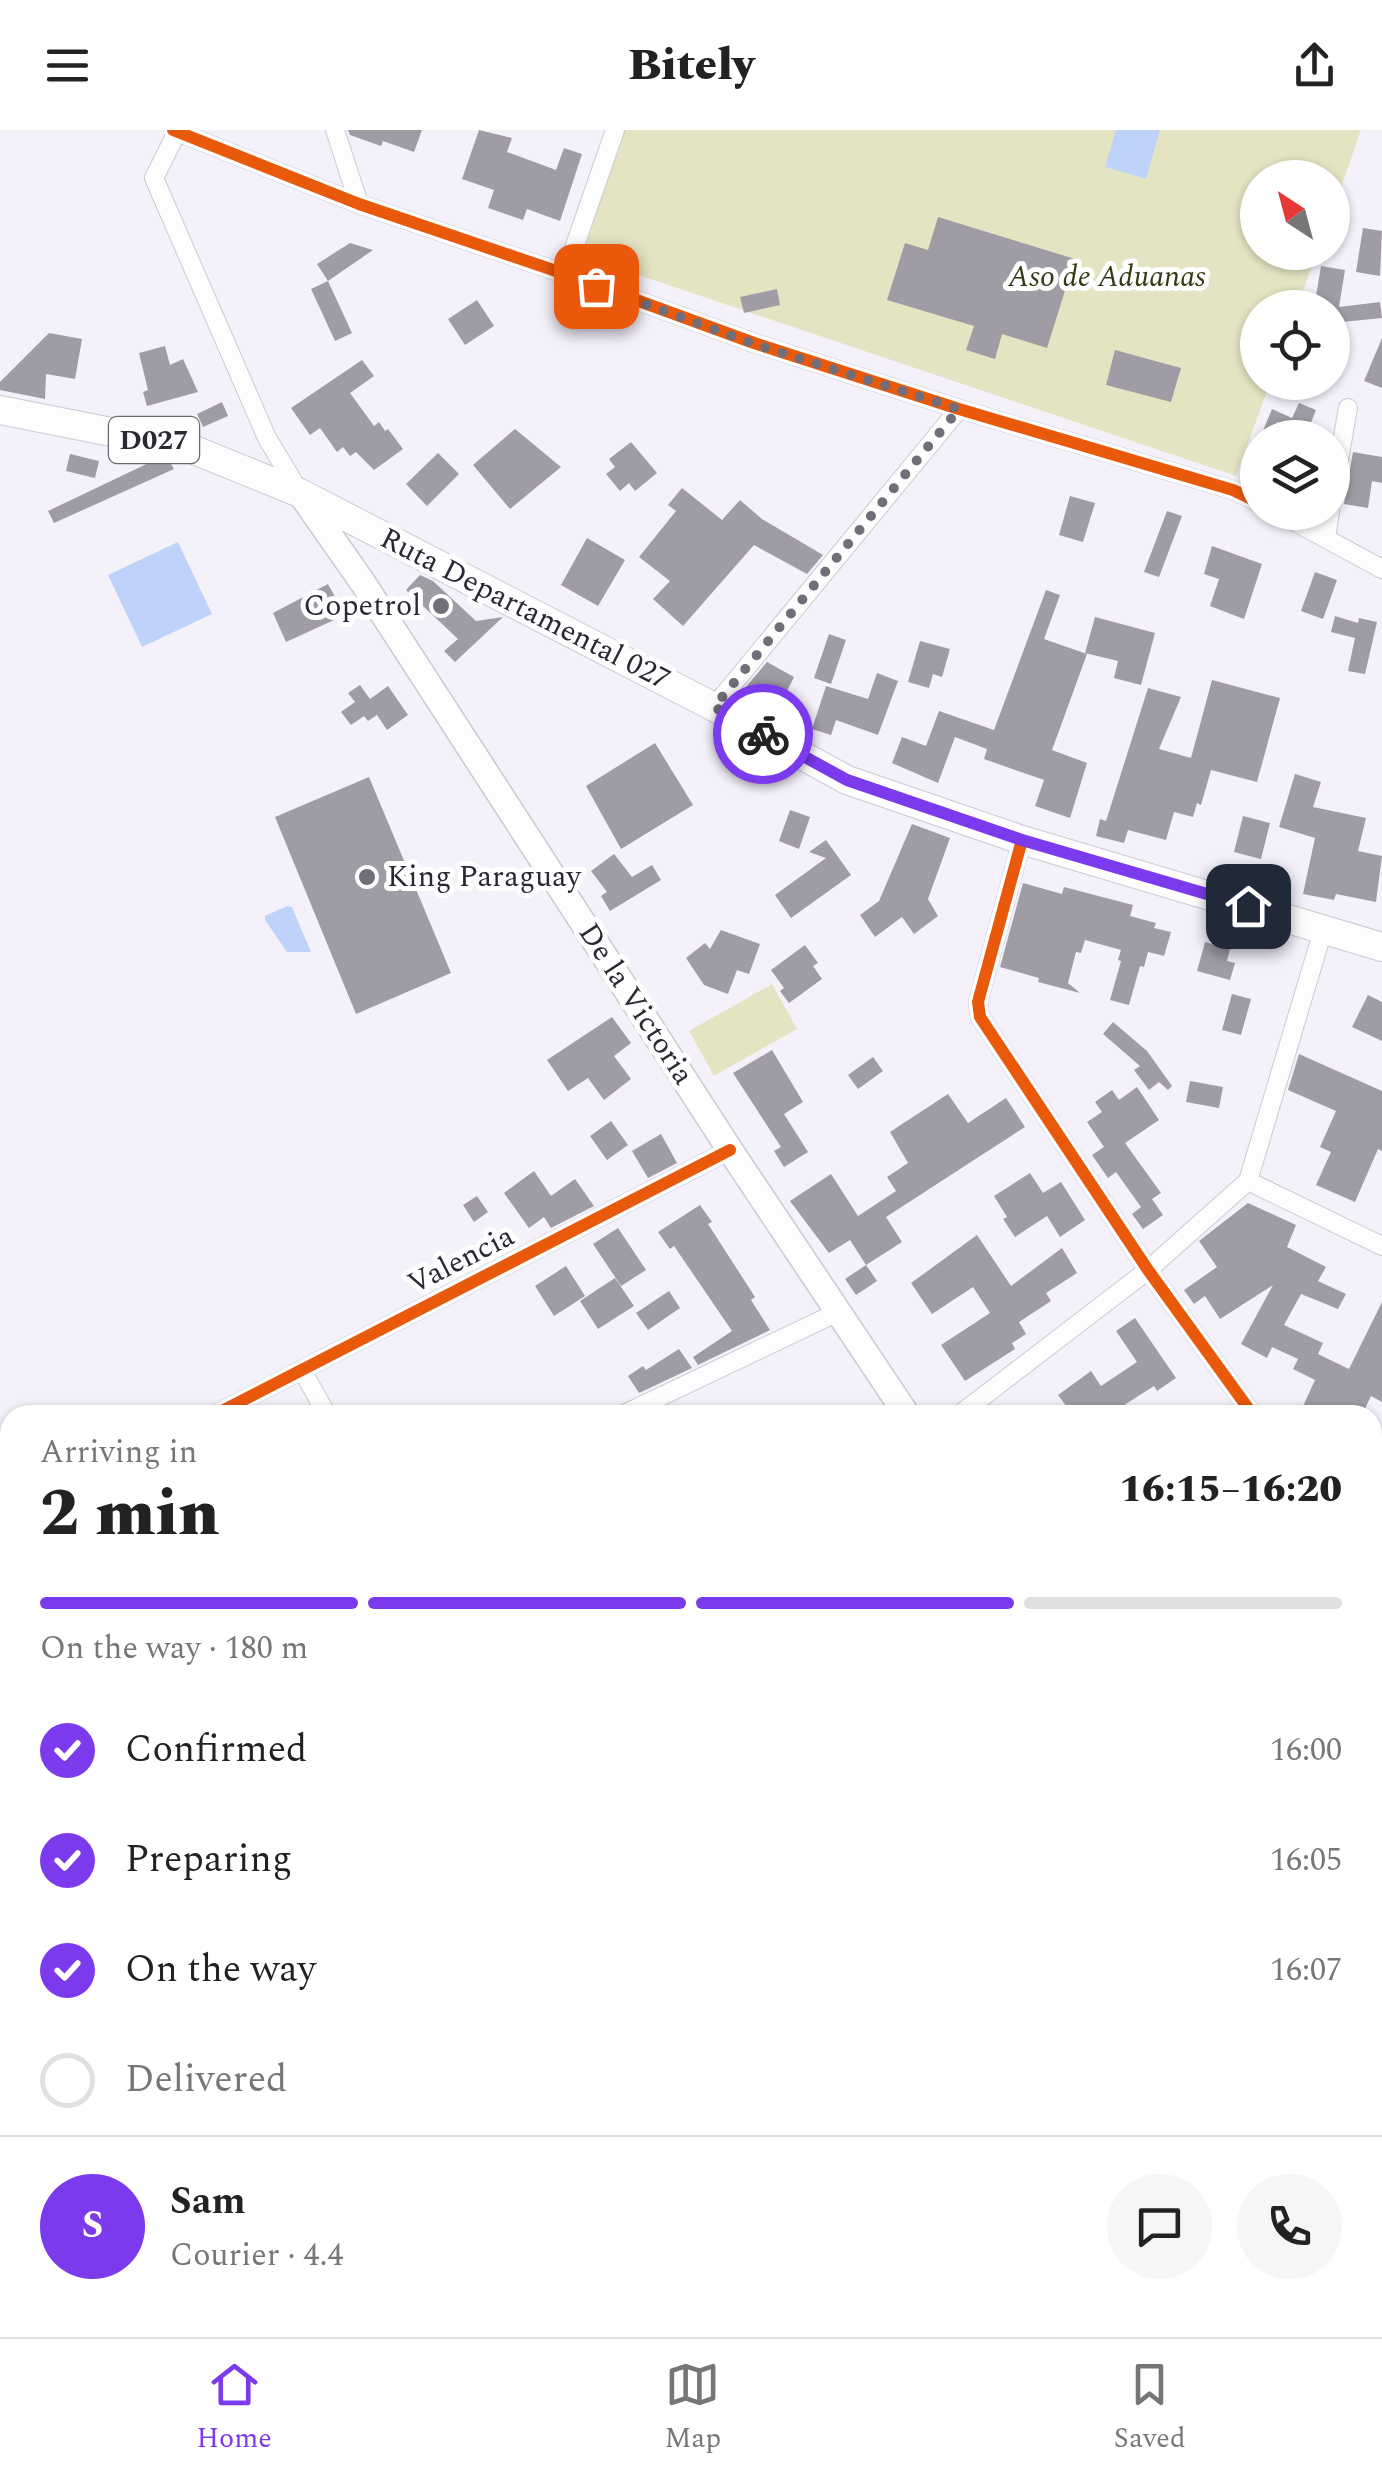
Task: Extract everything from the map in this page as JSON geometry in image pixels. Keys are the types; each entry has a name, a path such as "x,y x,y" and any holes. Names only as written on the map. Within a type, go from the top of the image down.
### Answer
{"main road":[{"name":"Ruta Departamental 027","path":"0,410 188,447 300,493 847,780 1022,840 1382,947"},
{"name":"De la Victoria","path":"300,493 374,600 899,1405"}],"street":[{"path":"335,130 359,204"},
{"path":"565,274 615,130"},
{"path":"300,493 268,438 154,178 175,131 359,204 754,344 1240,493"},
{"path":"1346,420 1348,408"},
{"path":"714,707 959,409"},
{"path":"1311,530 1382,569"},
{"path":"1326,538 1327,530"},
{"path":"1022,840 978,1002 980,1017 1148,1270 1246,1405"},
{"path":"971,1405 1148,1270 1248,1181 1324,928"},
{"name":"Valencia","path":"234,1405 730,1150"},
{"path":"1248,1181 1382,1246"},
{"path":"643,1405 838,1312"},
{"path":"302,1370 322,1405"}],"green space":[{"name":"Aso de Aduanas","path":"622,130 1361,130 1350,161 1240,160 1240,270 1311,270 1303,290 1240,290 1240,400 1264,400 1256,420 1240,420 1240,465 1236,476 582,256"},
{"path":"772,984 797,1029 714,1076 689,1031"}],"water":[{"path":"1116,130 1160,130 1146,179 1105,167"},
{"path":"178,542 212,614 142,647 108,575"},
{"path":"292,907 311,952 287,952 265,920 265,916"}],"building":[{"path":"348,130 422,130 414,152 383,141 381,146 350,135"},
{"path":"479,130 512,138 507,152 556,170 564,148 582,154 560,221 527,209 523,220 488,208 494,190 462,179"},
{"path":"938,217 1075,259 1047,348 1002,334 995,359 966,350 974,326 887,300 905,243 928,250"},
{"path":"1363,228 1382,231 1380,276 1356,272"},
{"path":"350,243 373,250 328,281 317,264"},
{"path":"1320,270 1345,270 1342,290 1317,290"},
{"path":"328,281 352,333 335,341 311,289"},
{"path":"777,289 780,305 744,313 740,297"},
{"path":"477,300 494,326 465,345 448,319"},
{"path":"1380,302 1382,318 1350,321 1350,306"},
{"path":"49,333 82,339 75,379 46,374 45,399 0,390 0,382"},
{"path":"1382,338 1382,388 1364,381"},
{"path":"165,346 170,365 183,359 198,392 147,406 143,392 148,390 139,353"},
{"path":"1115,350 1181,368 1171,402 1106,385"},
{"path":"362,360 374,376 350,393 374,426 379,422 385,431 388,429 403,449 374,470 356,452 350,456 343,447 337,452 320,428 310,435 291,408"},
{"path":"222,402 228,416 203,427 197,414"},
{"path":"1299,403 1316,410 1312,420 1267,420 1272,409 1292,418"},
{"path":"515,429 561,467 510,509 473,465"},
{"path":"631,442 657,473 635,491 629,483 620,491 606,474 615,467 609,459"},
{"path":"1353,452 1382,457 1382,483 1372,481 1368,508 1350,505"},
{"path":"438,453 459,474 427,506 406,484"},
{"path":"70,454 99,461 95,478 66,471"},
{"path":"157,459 169,461 174,469 54,523 48,511"},
{"path":"682,488 722,520 740,500 762,519 823,555 807,574 754,545 683,626 653,599 670,581 639,557 676,511 668,505"},
{"path":"1070,496 1095,503 1083,542 1059,535"},
{"path":"1167,511 1182,516 1159,577 1144,572"},
{"path":"587,538 625,560 598,606 561,585"},
{"path":"1212,546 1262,564 1244,619 1210,606 1219,579 1204,574"},
{"path":"1315,572 1337,580 1323,619 1301,611"},
{"name":"Copetrol","path":"420,575 433,581 476,621 503,617 455,662 444,651 458,639 406,590"},
{"path":"328,584 345,615 286,642 273,613"},
{"path":"1046,590 1060,595 1044,639 1087,654 1052,750 1087,763 1070,818 1035,806 1044,780 984,759 987,749 955,737 938,783 892,763 902,737 926,746 939,711 994,730"},
{"path":"1335,616 1358,623 1359,618 1377,622 1365,674 1348,671 1355,638 1331,632"},
{"path":"1095,617 1155,633 1141,685 1114,678 1118,661 1085,653"},
{"path":"829,634 846,640 831,684 814,678"},
{"path":"920,641 950,649 942,677 933,674 929,688 908,682"},
{"path":"767,662 794,677 780,705 746,687"},
{"path":"877,673 898,681 878,735 836,720 831,735 812,729 826,686 868,699"},
{"path":"1212,680 1280,698 1257,782 1211,770 1201,805 1197,803 1193,817 1174,812 1166,840 1128,830 1124,843 1096,836 1100,819 1106,821 1148,688 1181,697 1159,749 1191,758"},
{"path":"360,685 370,699 388,686 408,715 387,730 377,715 368,721 364,716 351,725 341,712 355,702 348,693"},
{"path":"655,743 693,805 621,849 586,786"},
{"path":"1295,774 1321,782 1313,807 1366,818 1358,851 1382,856 1376,902 1336,894 1334,900 1303,894 1315,838 1279,827"},
{"path":"369,777 451,973 356,1014 275,817"},
{"path":"790,810 810,817 799,849 779,841"},
{"path":"1243,816 1270,823 1261,859 1234,852"},
{"path":"912,824 950,838 928,899 938,916 914,934 902,917 875,937 860,915 879,901"},
{"path":"826,840 851,875 791,918 775,895 826,858 809,852"},
{"path":"614,854 632,877 652,865 661,880 610,911 601,896 607,892 591,871"},
{"path":"1023,883 1062,894 1064,887 1133,905 1130,916 1171,932 1164,956 1148,952 1129,1005 1110,1000 1121,950 1085,940 1081,953 1076,952 1068,983 1080,993 1000,967"},
{"path":"721,930 760,944 749,974 737,970 728,994 704,985 686,958 705,943 710,949"},
{"path":"1205,942 1230,949 1227,961 1235,963 1230,980 1197,971"},
{"path":"805,945 818,963 813,966 822,979 789,1003 771,970"},
{"path":"1232,994 1251,999 1241,1035 1222,1030"},
{"path":"1368,995 1382,1002 1382,1041 1352,1027"},
{"path":"612,1017 631,1043 614,1056 631,1079 604,1100 588,1078 568,1091 547,1060"},
{"path":"1113,1022 1147,1051 1172,1086 1168,1090 1159,1082 1149,1090 1134,1070 1140,1066 1103,1034"},
{"path":"772,1050 803,1102 784,1114 808,1152 784,1167 774,1151 781,1147 733,1073"},
{"path":"1299,1054 1382,1091 1382,1151 1378,1149 1355,1202 1316,1185 1331,1152 1320,1147 1336,1111 1288,1090"},
{"path":"873,1057 883,1071 858,1089 848,1075"},
{"path":"1190,1081 1223,1087 1219,1108 1186,1102"},
{"path":"1137,1087 1159,1120 1125,1143 1161,1193 1152,1199 1163,1215 1143,1229 1132,1214 1141,1207 1116,1172 1108,1178 1092,1155 1104,1147 1087,1122 1102,1112 1095,1102 1112,1090 1119,1100"},
{"path":"948,1094 968,1123 1006,1098 1025,1127 886,1217 902,1242 866,1265 850,1240 829,1253 790,1201 831,1174 858,1216 896,1191 887,1177 908,1163 890,1132"},
{"path":"611,1121 628,1145 607,1160 590,1136"},
{"path":"661,1134 677,1163 648,1178 632,1151"},
{"path":"534,1171 551,1196 575,1179 594,1206 551,1228 544,1217 529,1228 504,1193"},
{"path":"1030,1173 1043,1193 1061,1182 1085,1220 1060,1237 1047,1216 1015,1237 994,1196"},
{"path":"477,1196 488,1212 474,1222 463,1205"},
{"path":"1248,1203 1296,1225 1287,1247 1326,1267 1318,1281 1346,1294 1338,1309 1301,1294 1284,1325 1323,1343 1318,1354 1349,1369 1382,1302 1382,1402 1371,1396 1367,1405 1304,1405 1315,1380 1293,1369 1298,1359 1272,1347 1267,1358 1241,1344 1273,1285 1220,1319 1205,1296 1194,1304 1184,1290 1217,1267 1199,1241"},
{"path":"700,1205 755,1297 751,1300 770,1330 698,1365 693,1357 732,1331 674,1246 670,1249 658,1232"},
{"path":"618,1228 646,1270 621,1286 593,1244"},
{"path":"977,1235 1011,1286 1062,1248 1077,1273 1046,1293 1051,1301 1019,1322 1026,1334 1012,1343 1015,1349 965,1381 941,1345 990,1313 973,1287 932,1314 911,1283"},
{"path":"866,1265 877,1281 856,1295 845,1279"},
{"path":"566,1266 585,1296 554,1316 535,1286"},
{"path":"615,1278 634,1306 598,1329 580,1301"},
{"path":"669,1291 680,1308 648,1330 636,1313"},
{"path":"1135,1318 1176,1378 1157,1391 1154,1386 1124,1405 1066,1405 1058,1395 1091,1371 1101,1386 1137,1362 1116,1331"},
{"path":"679,1349 692,1368 639,1393 628,1376 643,1366 646,1370"}],"cycle path":[{"path":"173,130 359,204 754,343 1240,493"},
{"path":"1022,840 978,1002 980,1017 1148,1270 1246,1405"},
{"path":"233,1405 730,1150"}],"way so far":[{"path":"596,286 754,344 959,409 714,707 763,734"}],"place":[{"name":"Copetrol","path":"441,606"},
{"name":"King Paraguay","path":"367,877"}],"route":[{"path":"763,734 847,780 1022,840 1248,906"}]}
